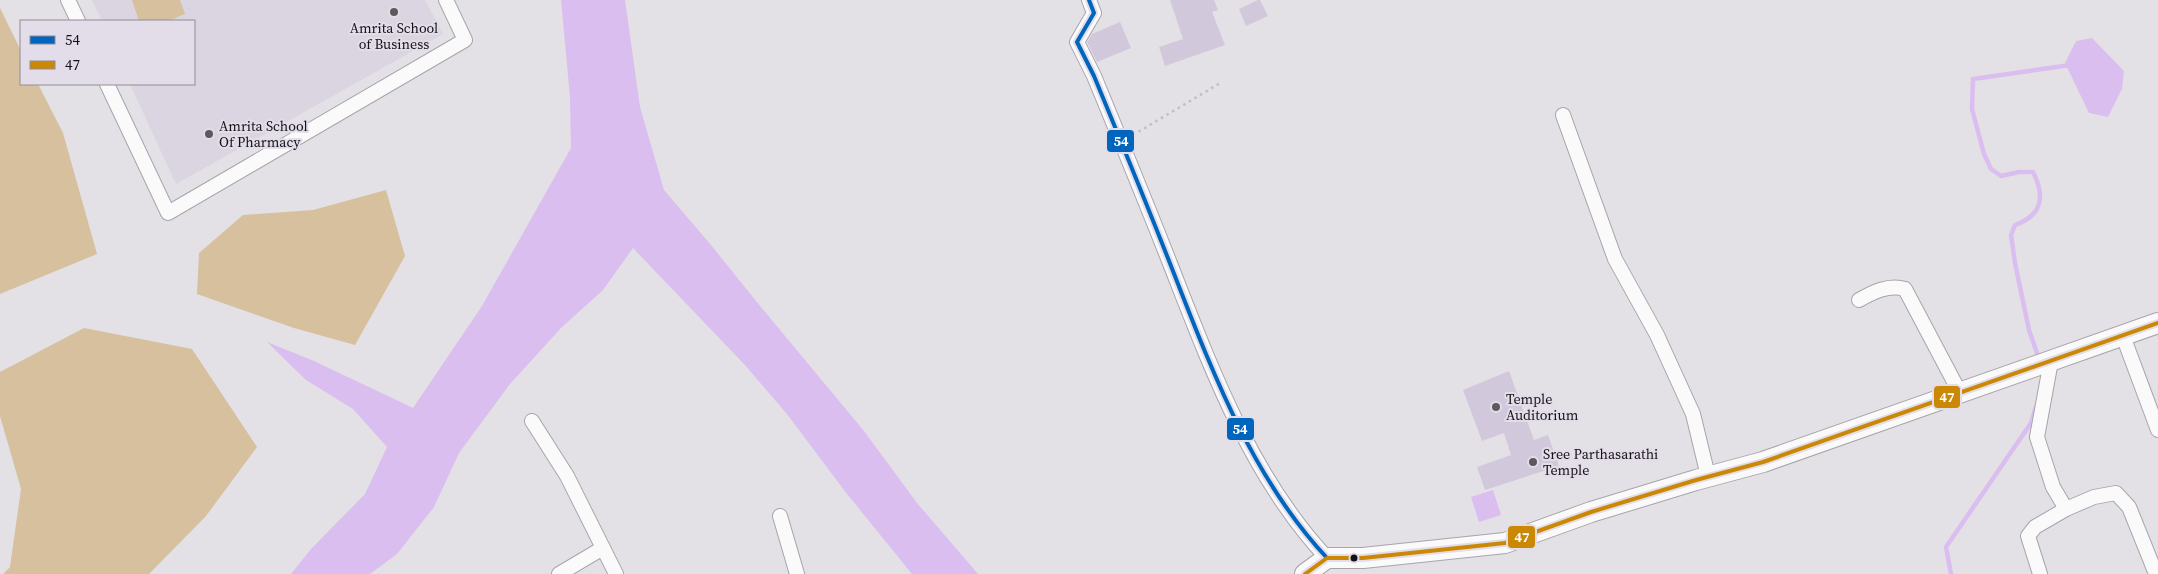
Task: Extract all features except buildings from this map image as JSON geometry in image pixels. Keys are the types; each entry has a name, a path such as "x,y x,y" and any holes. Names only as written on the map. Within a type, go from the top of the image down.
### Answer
{"main road":[{"path":"1305,574 1327,558 1363,558 1505,544 1590,512 1708,476 1763,462 2158,323"}],"street":[{"path":"68,0 78,20"},
{"path":"107,85 168,213 465,40 446,0"},
{"path":"1089,0 1094,13 1078,42 1094,76 1231,412 1272,488 1308,538 1327,558"},
{"path":"1563,114 1615,259 1657,335 1693,414 1708,476"},
{"path":"1859,300 1868,294 1890,287 1905,289 1960,393"},
{"path":"2123,336 2158,430"},
{"path":"2051,361 2037,437 2053,487 2066,509"},
{"path":"532,421 567,476 616,574"},
{"path":"2040,574 2028,536 2035,527 2066,509 2094,497 2116,493 2129,507 2156,574"},
{"path":"780,516 797,574"},
{"path":"559,574 603,548"}],"path":[{"path":"1121,142 1222,82"}],"shaded area":[{"name":"Amrita School Of Pharmacy","path":"92,0 425,0 443,34 176,184 130,85 195,85 195,20 102,20"},
{"path":"132,0 180,0 185,14 170,20 139,20"},
{"path":"561,0 625,0 640,107 664,190 864,431 917,503 978,574 912,574 847,494 787,414 744,364 633,248 603,290 561,328 510,384 459,453 434,507 397,554 370,574 291,574 311,549 365,494 387,447 353,409 306,380 267,342 314,361 413,408 482,306 571,148 570,97"},
{"path":"0,8 20,49 20,85 39,85 63,133 97,254 0,294"},
{"path":"2092,38 2124,71 2122,89 2108,117 2089,113 2065,63 2076,41"},
{"path":"386,190 405,256 355,345 294,328 197,294 199,253 243,215 313,210"},
{"path":"84,328 192,349 257,447 206,516 149,574 3,574 10,567 21,489 0,416 0,372"},
{"path":"1493,490 1501,515 1479,522 1471,497"}],"waterway":[{"path":"2039,359 2029,330 2011,235 2015,225 2024,221 2036,210 2039,204 2039,189 2033,172 2019,172 2001,176 1991,169 1984,154 1972,109 1973,79 2070,65"},
{"path":"1951,574 1946,547 2031,423 2036,407"}],"transit line":[{"name":"54","path":"1089,0 1094,13 1077,42 1094,76 1143,194 1218,382 1235,420 1276,493 1327,558"},
{"name":"47","path":"1305,574 1327,558 1363,558 1505,543 1591,512 1763,462 2158,323"}],"place":[{"name":"Amrita School of Business","path":"394,12"},
{"name":"Amrita School Of Pharmacy","path":"209,134"},
{"name":"Temple Auditorium","path":"1496,407"},
{"name":"Sree Parthasarathi Temple","path":"1533,462"}]}
